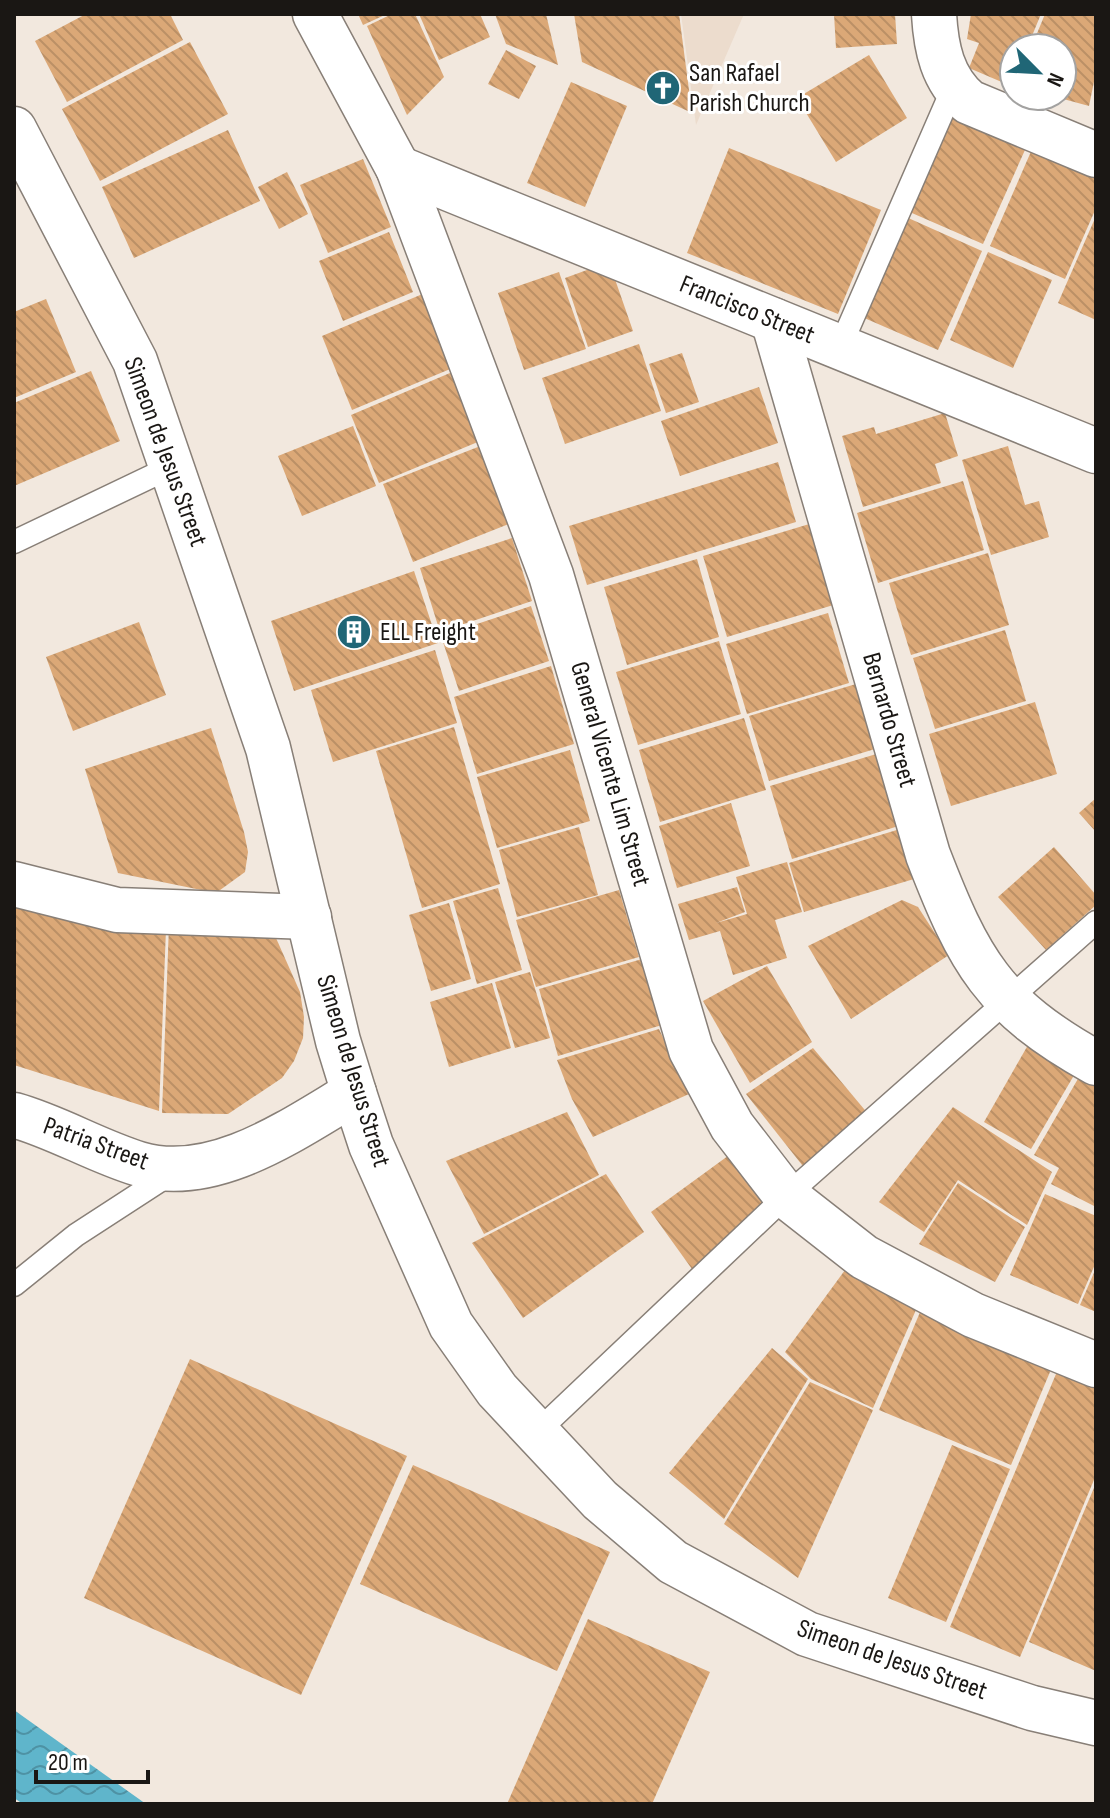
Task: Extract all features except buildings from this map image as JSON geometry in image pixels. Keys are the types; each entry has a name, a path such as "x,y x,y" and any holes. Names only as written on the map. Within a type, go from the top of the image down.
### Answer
{"street":[{"name":"General Vicente Lim Street","path":"315,14 398,168 551,575 691,1050 732,1126 786,1196 864,1257 973,1315 1096,1365"},
{"path":"934,14 943,69 953,88 969,102 1096,155"},
{"name":"Simeon de Jesus Street","path":"14,129 135,361 268,748 338,1041 371,1145 451,1325 497,1390 535,1434 600,1500 673,1562 807,1634 1032,1708 1096,1723"},
{"name":"Francisco Street","path":"398,168 1096,451"},
{"name":"Bernardo Street","path":"773,320 928,855 957,930 1006,1002 1039,1028 1096,1063"},
{"path":"14,884 117,910 309,917"},
{"name":"Patria Street","path":"14,1115 141,1164 177,1169 204,1165 272,1142 354,1093"}],"lane":[{"path":"840,347 953,88"},
{"path":"14,542 171,467"},
{"path":"535,1434 786,1196 1096,922"},
{"path":"14,1285 76,1235 177,1169"}],"shaded area":[{"path":"681,14 744,14 696,125"}],"water":[{"path":"14,1710 146,1804 23,1804 14,1798"}],"place":[{"name":"San Rafael Parish Church","path":"663,88"},
{"name":"ELL Freight","path":"354,632"}]}
